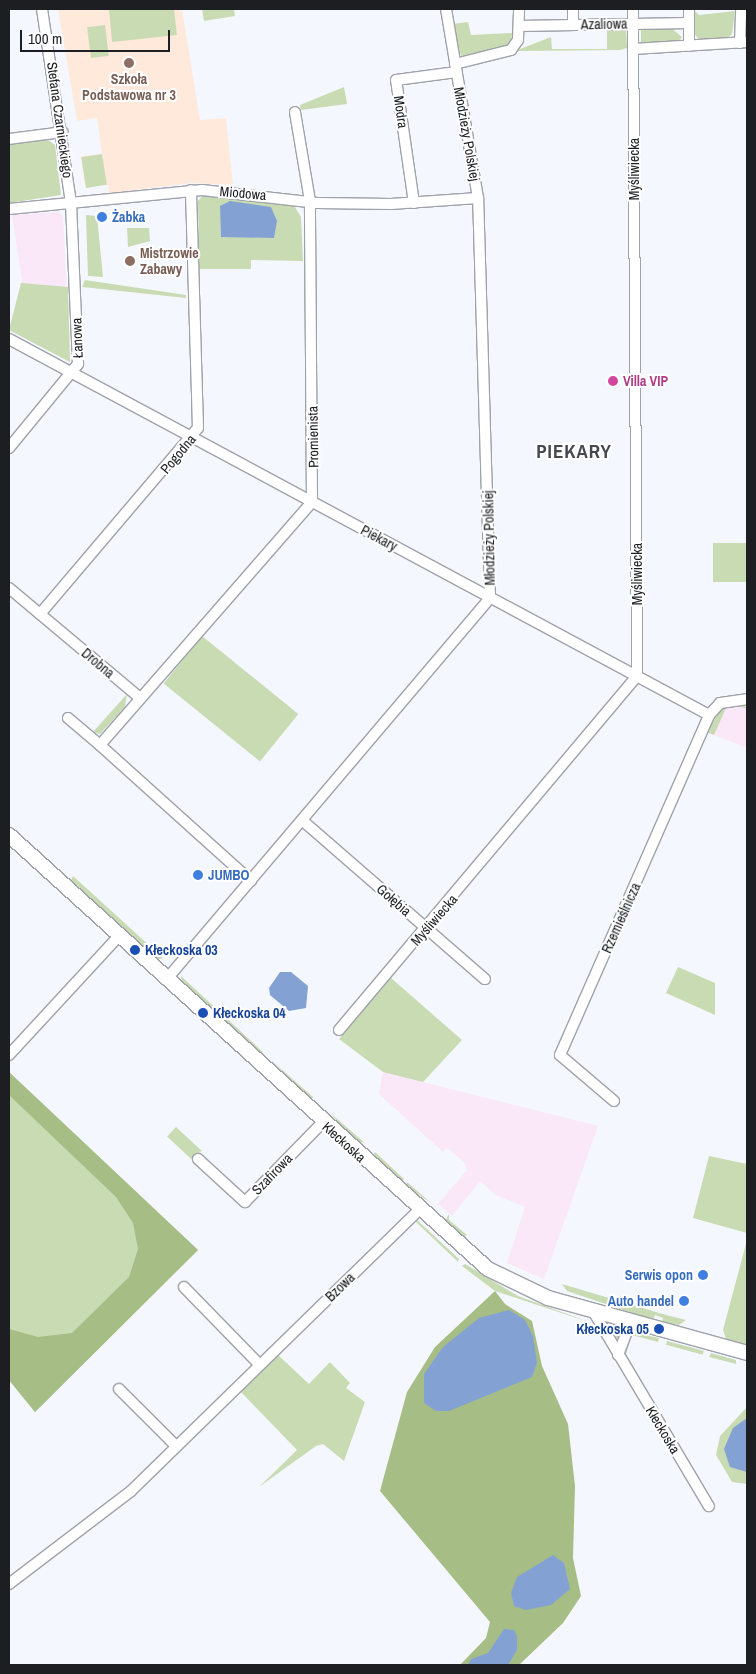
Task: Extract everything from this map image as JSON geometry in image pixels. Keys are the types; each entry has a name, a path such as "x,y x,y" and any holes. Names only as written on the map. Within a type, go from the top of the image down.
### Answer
{"main road":[{"name":"Kłeckoska","path":"9,835 419,1210 503,1278 593,1311 747,1353"}],"street":[{"name":"Stefana Czarnieckiego","path":"42,9 63,132 72,203"},
{"name":"Młodzieży Polskiej","path":"166,980 303,821 490,598 478,198 446,9"},
{"path":"455,68 511,50 519,26 520,9"},
{"path":"573,9 573,24"},
{"name":"Myśliwiecka","path":"339,1030 427,928 637,676 633,9"},
{"path":"689,9 689,46"},
{"path":"741,9 744,43"},
{"name":"Azaliowa","path":"519,26 689,22"},
{"name":"Azaliowa","path":"634,49 744,43"},
{"name":"Modra","path":"414,203 396,80 455,68"},
{"name":"Promienista","path":"295,112 310,201 312,502"},
{"path":"9,139 63,132"},
{"name":"Miodowa","path":"9,209 192,190 310,201 414,203 478,198"},
{"name":"Pogodna","path":"40,614 193,439 198,428 192,190"},
{"name":"Łanowa","path":"9,448 78,364 72,203"},
{"name":"Piekary","path":"9,340 710,715"},
{"path":"100,745 312,502"},
{"name":"Drobna","path":"9,588 140,698"},
{"path":"710,715 720,703 747,699"},
{"name":"Rzemieślnicza","path":"614,1101 560,1055 710,715"},
{"path":"68,718 251,881"},
{"name":"Gołębia","path":"303,821 485,979"},
{"path":"9,1055 119,936"},
{"name":"Szafirowa","path":"198,1160 245,1202 323,1122"},
{"name":"Bzowa","path":"9,1584 131,1491 259,1364 419,1210"},
{"path":"184,1287 259,1364"},
{"name":"Kłeckoska","path":"593,1311 709,1506"},
{"path":"618,1354 631,1321"},
{"path":"119,1389 176,1446"}],"shaded area":[{"name":"Szkoła Podstawowa nr 3","path":"58,9 182,9 200,120 226,118 233,185 192,183 109,193 108,185 85,187 81,156 102,154 98,124 97,118 77,121"},
{"path":"58,212 63,216 70,362 9,330 22,280 12,215"},
{"path":"735,705 747,709 747,748 714,735 726,708"},
{"path":"383,1072 598,1126 544,1279 507,1263 525,1207 496,1195 480,1181 452,1216 438,1204 467,1170 464,1162 447,1148 443,1152 379,1094"}],"green space":[{"path":"109,9 174,9 177,35 112,42"},
{"path":"202,9 234,9 235,16 204,21"},
{"path":"694,10 699,15 735,11 732,34 728,38 699,40 694,33"},
{"path":"468,22 471,35 512,33 511,46 461,56 452,24"},
{"path":"105,25 109,56 91,58 87,27"},
{"path":"626,27 627,48 620,50 515,51 551,37 552,49 607,49 607,30"},
{"path":"641,27 671,28 682,37 678,43 641,44"},
{"path":"642,46 747,46 747,49 642,49"},
{"path":"344,87 347,104 301,110 300,105"},
{"path":"48,140 55,145 61,195 9,203 9,144"},
{"path":"102,154 107,185 86,188 81,157"},
{"path":"203,195 293,204 301,217 303,261 251,260 251,269 199,269 198,201"},
{"path":"86,215 97,216 103,277 88,276"},
{"path":"127,228 149,228 150,241 128,247"},
{"path":"85,280 186,295 186,298 82,287"},
{"path":"21,283 68,287 70,362 9,330"},
{"path":"713,543 747,543 747,582 713,582"},
{"path":"202,636 298,714 260,761 164,683"},
{"path":"127,694 125,707 100,734 93,732"},
{"path":"742,703 747,709 735,705 726,708 714,735 706,732 722,708 727,705"},
{"path":"73,876 163,958 157,960 71,880"},
{"path":"678,967 715,983 715,1015 666,993"},
{"path":"181,976 263,1052 257,1052 182,982"},
{"path":"391,978 462,1040 423,1082 383,1072 339,1039"},
{"path":"270,1059 314,1098 309,1098"},
{"path":"9,1072 198,1250 35,1412 9,1380"},
{"path":"9,1072 198,1250 35,1412 9,1380 9,1329 38,1337 72,1333 129,1277 138,1249 133,1223 116,1197 9,1095"},
{"path":"329,1112 365,1143 354,1140"},
{"path":"176,1127 202,1151 193,1160 167,1137"},
{"path":"375,1152 404,1179 401,1182 387,1171 374,1154"},
{"path":"709,1156 747,1164 747,1233 693,1218"},
{"path":"407,1182 431,1203 405,1186"},
{"path":"449,1214 449,1220 467,1235 462,1237 445,1221"},
{"path":"417,1220 459,1259 458,1262 415,1221"},
{"path":"747,1240 747,1345 726,1339 723,1330"},
{"path":"465,1264 518,1296 592,1323 495,1291 462,1266"},
{"path":"562,1284 686,1320 679,1325 662,1322 663,1318 655,1315 653,1320 567,1291"},
{"path":"495,1291 505,1304 532,1321 542,1366 568,1424 575,1486 573,1558 581,1596 563,1623 519,1665 460,1665 486,1638 490,1622 380,1491 407,1392 435,1347"},
{"path":"605,1324 622,1328 621,1337 615,1339"},
{"path":"630,1332 659,1338 658,1342 632,1335 626,1354 662,1416 623,1356"},
{"path":"667,1341 704,1351 703,1355 666,1345"},
{"path":"711,1353 736,1360 736,1364 709,1357"},
{"path":"277,1354 309,1384 330,1362 350,1383 346,1388 365,1402 344,1461 323,1444 316,1446 259,1487 297,1450 241,1392"},
{"path":"747,1407 747,1484 732,1482 716,1455 720,1436"}],"water":[{"path":"230,201 271,207 277,221 274,238 221,237 220,206"},
{"path":"280,972 291,972 308,986 306,1008 289,1011 270,995 269,988"},
{"path":"509,1310 525,1320 533,1336 537,1363 532,1377 449,1411 436,1411 424,1403 424,1374 443,1347 479,1318"},
{"path":"747,1418 747,1472 730,1467 724,1449 733,1428"},
{"path":"553,1555 564,1563 570,1589 551,1605 526,1610 514,1606 511,1593 517,1577"},
{"path":"504,1629 514,1630 517,1636 517,1650 508,1665 468,1665 471,1659 488,1653"}],"place":[{"name":"Szkoła Podstawowa nr 3","path":"129,63"},
{"name":"Żabka","path":"102,217"},
{"name":"Mistrzowie Zabawy","path":"130,261"},
{"name":"Villa VIP","path":"613,381"},
{"name":"JUMBO","path":"198,875"},
{"name":"Kłeckoska 03","path":"135,950"},
{"name":"Kłeckoska 04","path":"203,1013"},
{"name":"Serwis opon","path":"703,1275"},
{"name":"Auto handel","path":"684,1301"},
{"name":"Kłeckoska 05","path":"659,1329"}],"district":[{"name":"PIEKARY","path":"574,452"}]}
